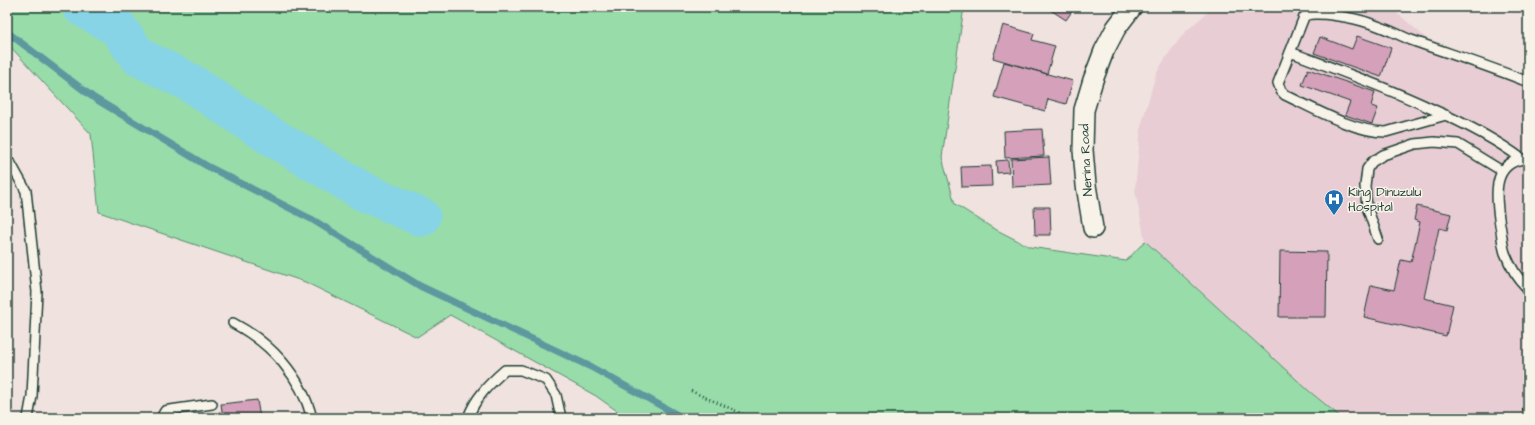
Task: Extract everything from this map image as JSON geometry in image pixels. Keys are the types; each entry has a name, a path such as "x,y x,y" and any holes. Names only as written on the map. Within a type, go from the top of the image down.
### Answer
{"street":[{"name":"Nerina Road","path":"1093,228 1086,185 1083,150 1084,110 1093,80 1104,52 1116,28 1132,7"}],"lane":[{"path":"1446,115 1386,132 1376,132 1360,129 1285,95 1281,91 1278,83 1304,17 1312,14 1323,14 1368,22 1411,39 1490,66 1528,82"},
{"path":"1290,52 1388,88 1472,126 1525,159"},
{"path":"1378,239 1367,207 1365,186 1366,169 1372,162 1383,155 1415,144 1434,142 1458,144 1502,171"},
{"path":"1525,159 1510,164 1502,171 1497,182 1497,208 1505,252 1516,275 1528,289"},
{"path":"7,161 11,164 26,191 37,292 32,396 28,418"},
{"path":"233,323 248,331 280,359 293,375 309,407 312,418"},
{"path":"468,418 471,409 486,386 504,370 521,370 546,380 556,395 561,418"},
{"path":"161,418 161,415 170,410 212,404"}],"path":[{"path":"690,391 752,418"}],"shaded area":[{"name":"King Dinuzulu Hospital","path":"1218,7 1390,7 1439,49 1528,84 1528,418 1343,418 1309,391 1145,241 1135,190 1141,126 1156,74 1166,57 1185,32 1209,11"}],"green space":[{"path":"7,7 964,7 942,157 955,204 991,227 1030,247 1126,261 1145,241 1309,391 1342,418 627,418 596,396 450,315 417,337 305,282 99,212 91,134 7,43"}],"building":[{"path":"1046,7 1075,7 1066,20"},
{"path":"1003,25 1034,34 1032,40 1055,46 1047,74 993,58"},
{"path":"1357,36 1391,48 1381,77 1314,53 1320,37 1352,49"},
{"path":"1004,62 1073,81 1066,104 1048,99 1045,111 994,97"},
{"path":"1308,69 1375,92 1371,106 1378,108 1372,124 1345,115 1350,102 1302,85"},
{"path":"1042,129 1044,156 1005,158 1004,131"},
{"path":"1049,157 1051,185 1012,187 1011,159"},
{"path":"1008,160 1009,172 997,173 996,161"},
{"path":"991,166 992,186 962,187 961,167"},
{"path":"1417,206 1451,214 1447,230 1439,228 1424,298 1453,305 1446,336 1364,317 1371,285 1394,290 1401,260 1411,262 1420,222 1414,220"},
{"path":"1034,207 1050,207 1051,235 1035,235"},
{"path":"1280,251 1327,252 1326,317 1279,317"},
{"path":"1528,392 1528,412 1522,410"},
{"path":"257,400 260,418 223,418 221,404"}],"waterway":[{"path":"82,7 117,27 139,57 189,82 266,133 364,192 421,217"},
{"path":"7,32 94,98 207,166 313,220 420,286 591,367 683,418"}],"place":[{"name":"King Dinuzulu Hospital","path":"1334,216"}]}
